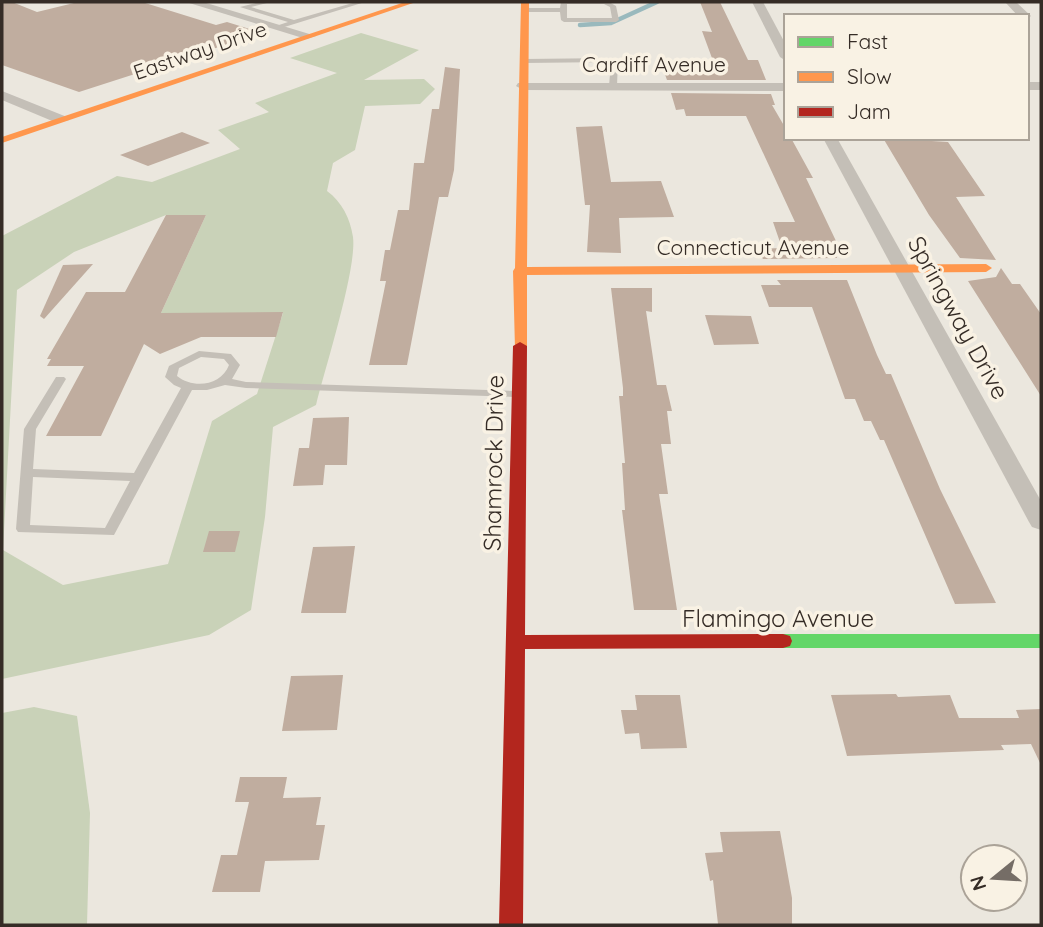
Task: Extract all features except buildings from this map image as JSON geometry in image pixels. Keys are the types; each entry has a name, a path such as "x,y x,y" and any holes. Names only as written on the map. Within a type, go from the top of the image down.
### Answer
{"street":[{"path":"192,2 310,36"},
{"name":"Eastway Drive","path":"2,140 412,2"},
{"path":"757,2 784,53"},
{"path":"1010,2 1023,14"},
{"name":"Shamrock Drive","path":"511,925 525,6"},
{"name":"Cardiff Avenue","path":"523,86 784,87"},
{"path":"2,95 62,120"},
{"name":"Springway Drive","path":"831,140 1041,522"},
{"name":"Connecticut Avenue","path":"519,271 986,268"},
{"name":"Flamingo Avenue","path":"515,642 1041,641"}],"lane":[{"path":"222,11 268,2"},
{"path":"564,2 605,2 613,6 616,20 564,20 563,10 564,2"},
{"path":"278,27 358,3 380,13"},
{"path":"525,6 563,10"},
{"path":"243,7 294,22"},
{"path":"310,19 340,26"},
{"path":"524,61 615,60 613,86"},
{"path":"224,381 235,370 233,360 219,354 199,354 181,360 171,371 176,382 203,387 224,381 246,385 517,394"},
{"path":"60,379 30,429 23,529 109,532 188,386"},
{"path":"27,473 138,477"}],"green space":[{"path":"361,33 419,50 364,80 424,79 435,89 420,104 365,106 355,150 333,163 327,191 341,205 350,223 353,252 350,272 316,405 273,427 265,517 251,610 209,635 2,679 2,236 117,176 152,182 240,149 218,130 269,112 255,103 337,73 290,58","holes":["166,215 206,215 161,313 283,313 257,394 212,421 168,564 63,585 3,550 17,290 74,252"]},
{"path":"34,707 77,716 90,813 87,925 2,925 2,713"}],"waterway":[{"path":"580,25 611,23 657,2"}],"traffic: fast":[{"path":"783,641 1041,641"}],"traffic: slow":[{"path":"2,140 412,2"},
{"path":"520,346 525,2"},
{"path":"519,271 986,268"}],"traffic: jam":[{"path":"511,925 520,346"},
{"path":"515,642 783,641"}]}
